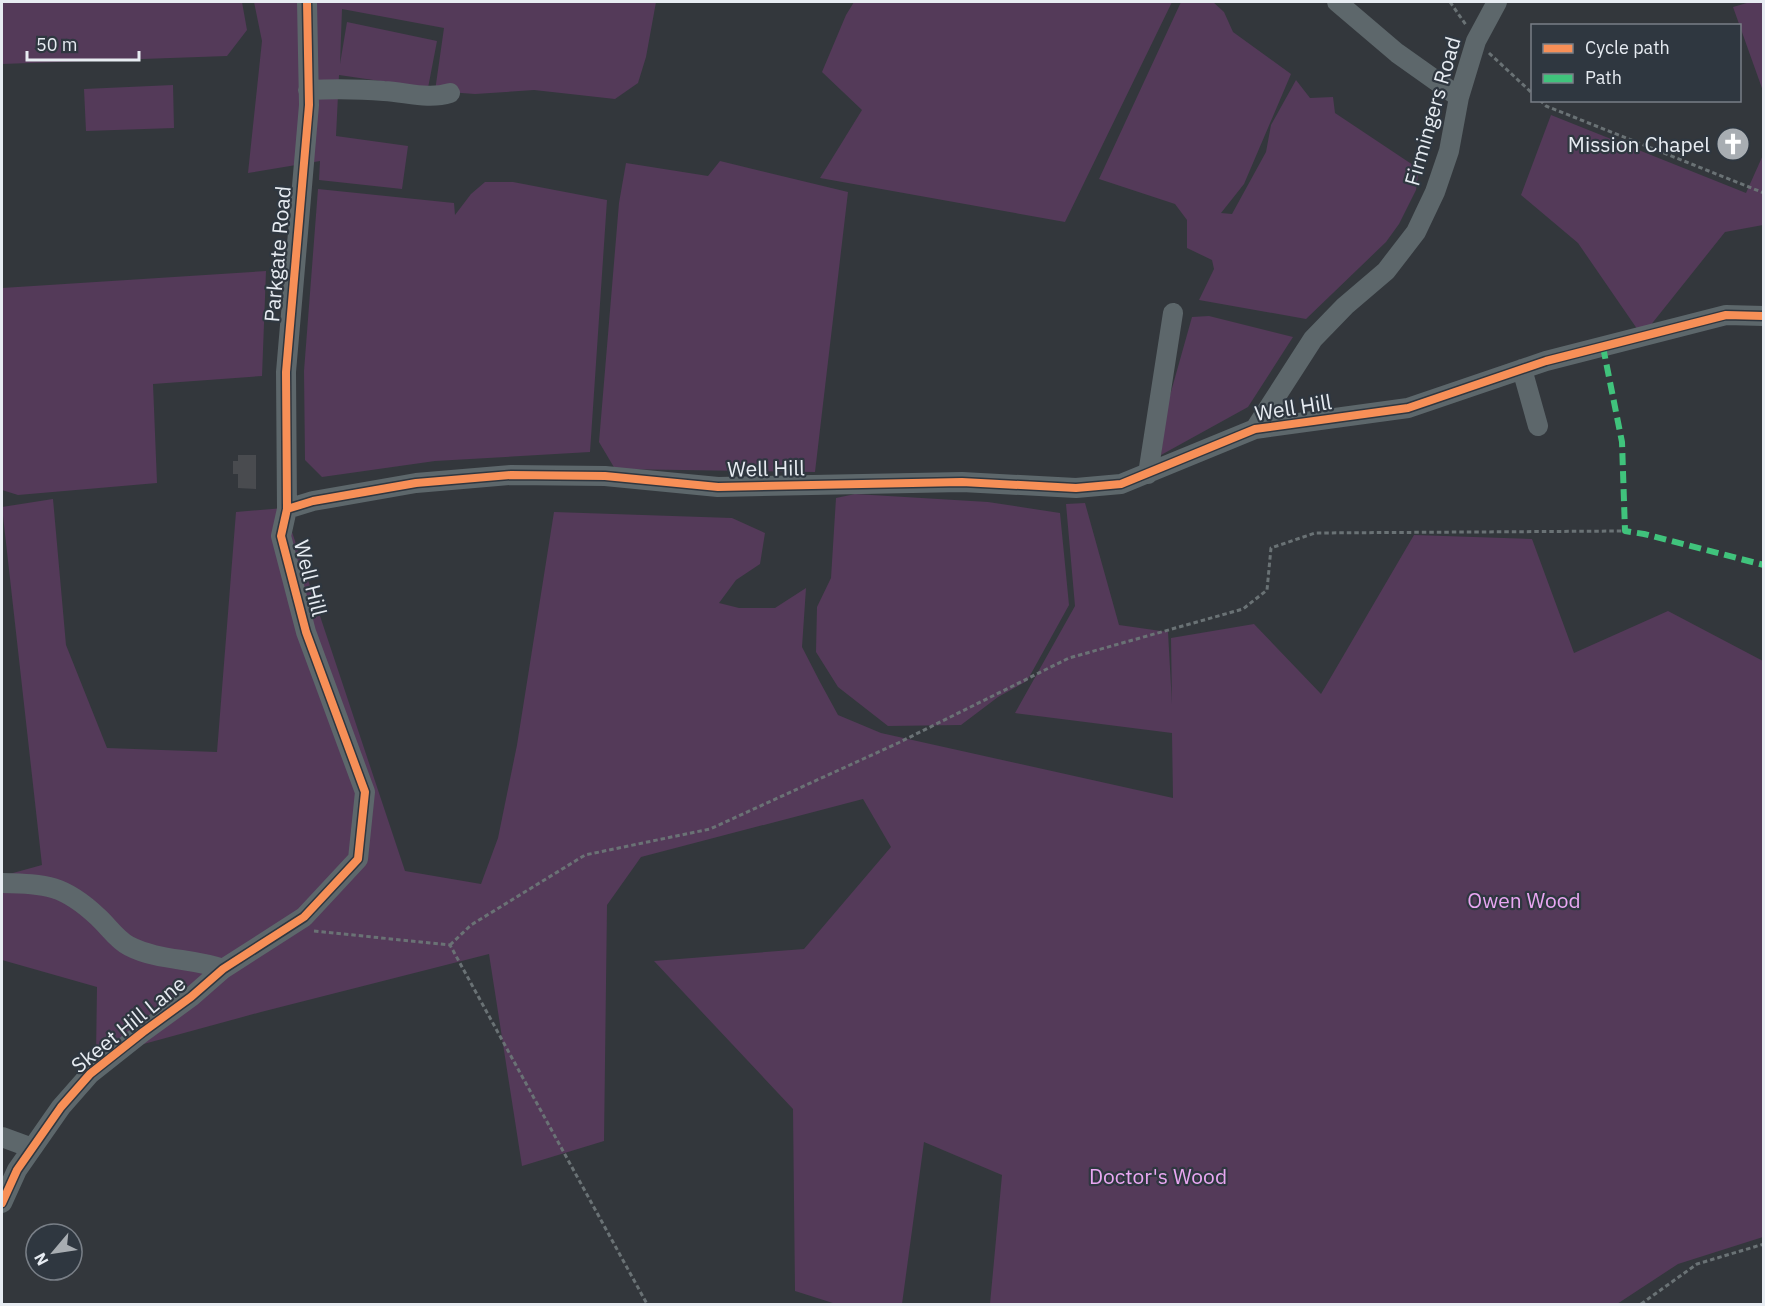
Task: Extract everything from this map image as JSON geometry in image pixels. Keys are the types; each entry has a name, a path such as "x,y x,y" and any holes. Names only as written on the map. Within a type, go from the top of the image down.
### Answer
{"street":[{"name":"Parkgate Road","path":"287,509 286,372 309,105 307,2"},
{"path":"1336,2 1397,53 1459,97"},
{"name":"Firmingers Road","path":"1255,429 1313,339 1345,306 1386,271 1416,232 1435,192 1449,151 1459,97 1476,41 1497,2"},
{"path":"308,90 384,90 426,96 441,96 450,93"},
{"path":"1148,474 1173,313"},
{"name":"Well Hill","path":"223,969 304,916 358,859 365,792 306,632 281,536 287,509 313,501 416,483 511,475 605,476 718,487 962,482 1076,488 1120,484 1255,429 1408,408 1522,369 1726,315 1764,316"},
{"path":"1522,369 1538,426"},
{"path":"2,883 39,884 71,894 127,945 164,958 202,962 223,969"},
{"name":"Skeet Hill Lane","path":"2,1203 17,1170 32,1148 61,1107 90,1074 191,997 223,969"},
{"path":"2,1137 32,1148"}],"path":[{"path":"1450,2 1476,41 1531,91"},
{"path":"1542,102 1546,106 1764,193"},
{"path":"285,928 450,945 471,925 585,855 710,829 898,743 1070,658 1243,609 1267,590 1271,548 1315,533 1625,531"},
{"path":"450,945 648,1305"},
{"path":"1641,1305 1697,1264 1764,1244"}],"green space":[{"path":"2,2 242,2 247,30 227,56 2,64"},
{"path":"254,2 656,2 646,57 638,83 615,99 534,90 475,94 435,91 444,28 342,9 340,64 347,22 437,41 428,88 339,75 336,136 408,146 402,189 319,180 320,161 248,173 262,41"},
{"path":"854,2 1172,2 1065,222 820,178 862,110 822,72 846,15"},
{"path":"1181,2 1213,2 1224,12 1233,32 1291,74 1244,184 1221,213 1232,214 1266,152 1271,125 1296,80 1310,98 1333,97 1335,113 1419,169 1416,190 1399,224 1386,242 1306,319 1199,300 1214,269 1212,260 1187,248 1187,220 1175,204 1099,179"},
{"path":"1750,2 1763,2 1763,91 1741,24 1733,7"},
{"path":"173,85 174,128 86,131 84,89"},
{"path":"1551,115 1746,193 1763,155 1763,225 1725,232 1642,336 1578,243 1521,195"},
{"path":"720,161 848,192 815,472 615,469 599,442 619,203 626,163 708,176"},
{"path":"485,182 513,182 607,200 590,452 435,461 322,477 305,460 304,371 318,189 454,203 455,215 471,194"},
{"path":"266,271 262,376 153,384 157,483 18,495 2,490 2,288"},
{"path":"1209,316 1293,337 1248,407 1161,455 1167,406 1192,317"},
{"path":"855,494 988,502 1060,513 1069,605 1027,681 998,697 961,725 888,726 838,687 816,652 817,607 831,578 836,498"},
{"path":"53,499 66,645 107,748 217,752 236,512 284,508 405,871 481,884 498,838 517,745 554,512 732,518 765,533 760,564 736,580 719,603 739,608 775,608 806,588 802,647 838,715 881,733 1173,798 1172,733 1015,713 1075,606 1066,504 1085,503 1119,625 1168,632 1172,704 1171,638 1254,624 1321,694 1414,535 1532,539 1574,653 1668,611 1763,661 1763,1237 1678,1264 1617,1304 990,1304 1002,1175 924,1142 902,1304 836,1304 795,1291 793,1109 654,961 804,949 891,847 863,799 641,857 607,905 604,1141 522,1166 489,954 96,1057 97,987 2,960 2,876 42,865 2,507"}],"building":[{"name":"Mission Chapel","path":"1733,131 1744,136 1733,158 1722,153"},
{"path":"238,455 256,455 256,489 238,488 238,474 233,474 233,461 238,461"}],"marked path":[{"path":"1603,347 1622,442 1625,531 1764,565"}],"cycle path":[{"path":"287,509 286,372 309,105 307,2"},
{"path":"2,1203 17,1170 61,1107 90,1074 191,997 223,969 304,917 358,859 365,792 306,632 281,536 287,509 313,501 416,483 511,475 605,476 718,487 962,482 1076,488 1121,484 1255,429 1408,408 1546,361 1726,315 1764,316"}],"place":[{"name":"Mission Chapel","path":"1733,144"}],"park label":[{"name":"Owen Wood","path":"1524,900"},
{"name":"Doctor's Wood","path":"1158,1176"}]}
